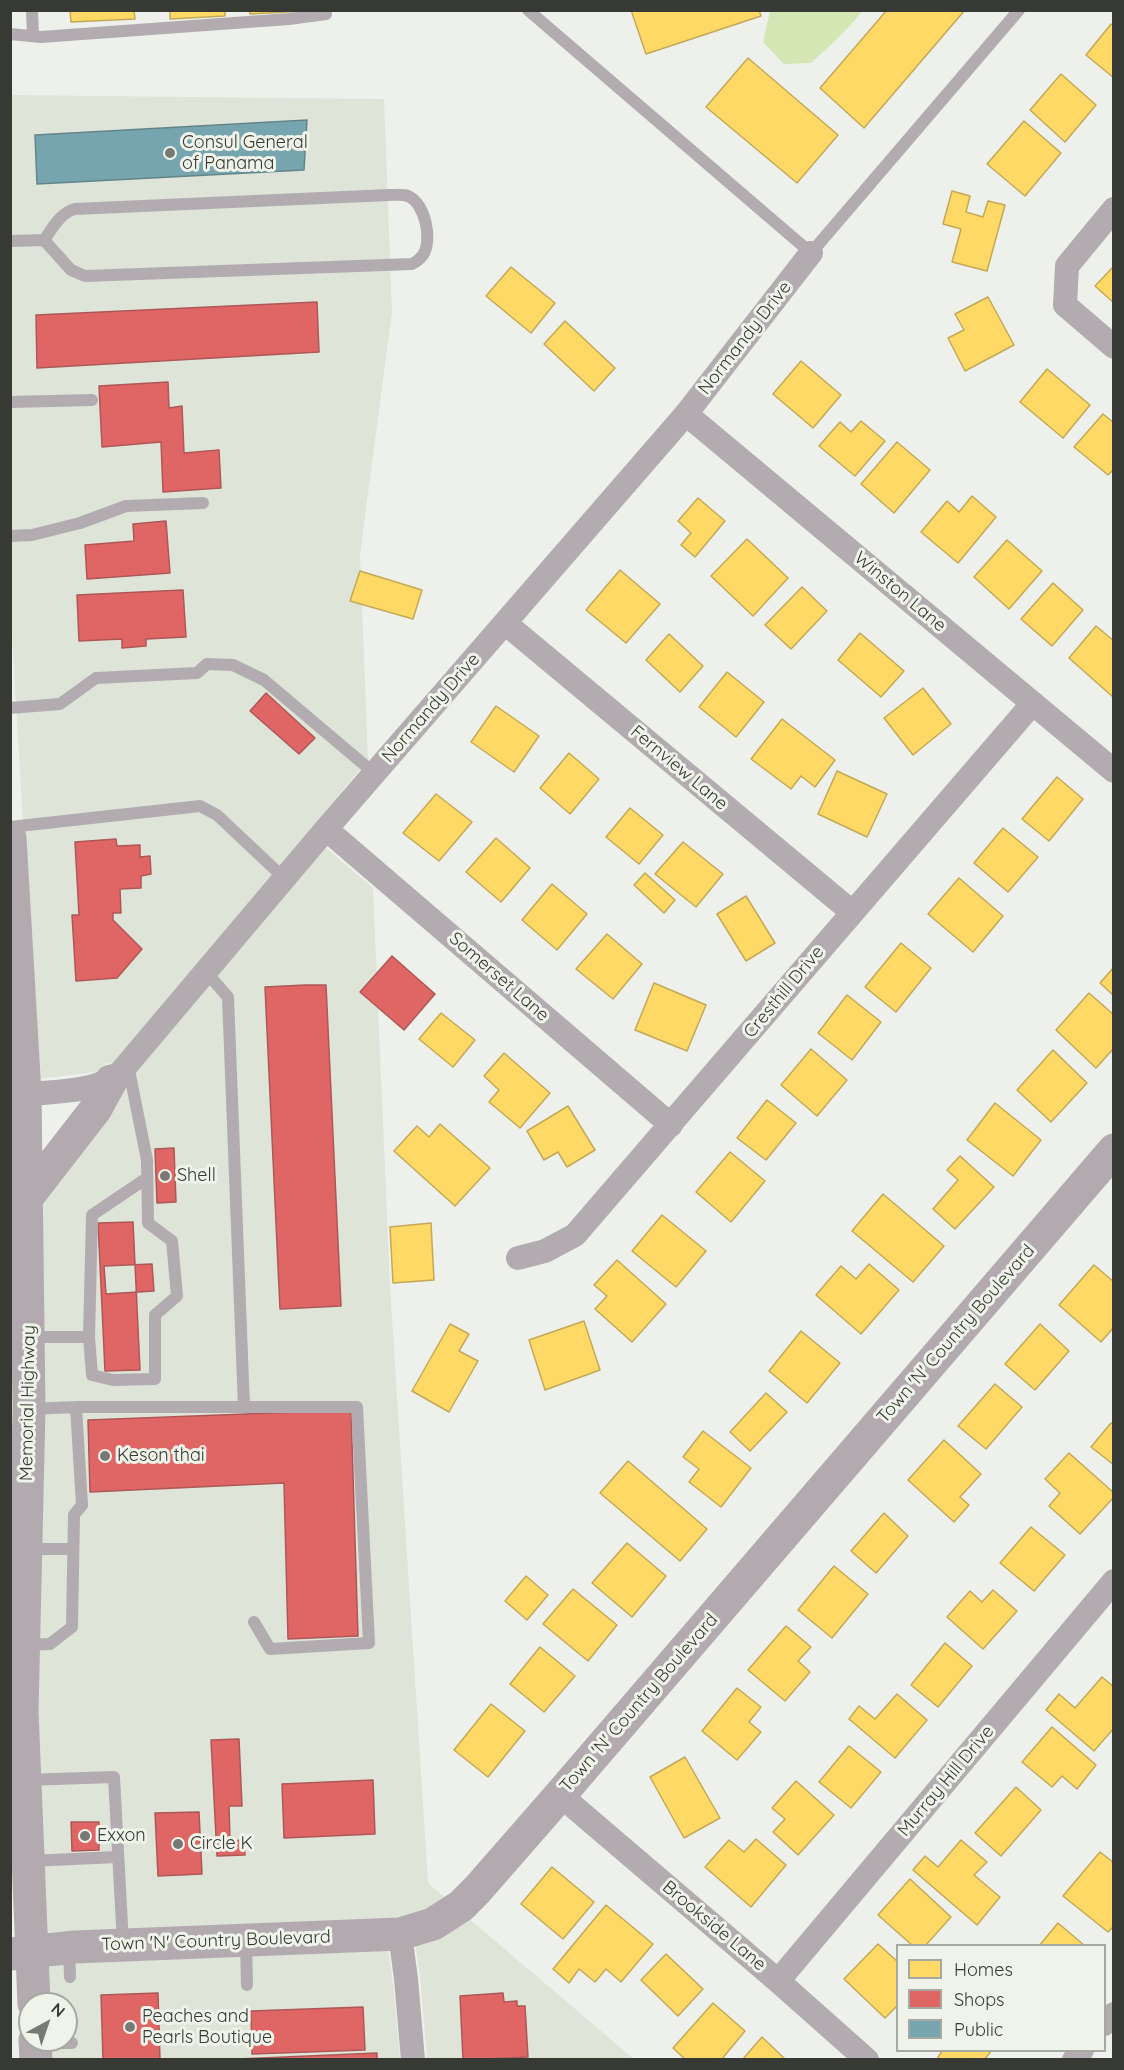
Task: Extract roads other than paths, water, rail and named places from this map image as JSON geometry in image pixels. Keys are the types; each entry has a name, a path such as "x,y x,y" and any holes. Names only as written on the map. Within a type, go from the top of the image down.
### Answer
{"street":[{"path":"1113,209 1067,266 1065,305 1113,347"},
{"name":"Normandy Drive","path":"120,1073 374,773 686,414 811,254"},
{"name":"Winston Lane","path":"686,414 1113,771"},
{"name":"Fernview Lane","path":"505,623 852,912"},
{"name":"Cresthill Drive","path":"518,1258 545,1251 575,1235 1033,703"},
{"name":"Somerset Lane","path":"326,829 672,1125"},
{"name":"Memorial Highway","path":"10,838 18,1096 26,1199 29,1337 29,1408 20,1533 28,1861 21,1953 31,1992"},
{"path":"18,1096 81,1088 120,1073"},
{"path":"26,1199 95,1110 120,1073"},
{"name":"Town 'N' Country Boulevard","path":"21,1953 69,1962 123,1945 400,1934 442,1919 469,1898 560,1795 1113,1150"},
{"name":"Murray Hill Drive","path":"778,1980 1113,1581"},
{"name":"Brookside Lane","path":"560,1795 778,1980 867,2060"},
{"path":"400,1934 413,2060"}],"lane":[{"path":"32,10 33,36"},
{"path":"528,10 811,254 1019,10"},
{"path":"10,34 33,36 289,19 326,14"},
{"path":"10,241 44,240 71,270 85,276 407,265 423,255 427,241 424,214 414,200 402,195 75,209 68,210 44,240"},
{"path":"10,402 92,400"},
{"path":"10,536 32,535 80,523 126,506 203,503"},
{"path":"10,708 60,704 96,678 197,673 207,664 233,665 264,681 374,773"},
{"path":"10,827 200,806 217,815 284,878"},
{"path":"206,972 228,997 244,1407"},
{"path":"120,1073 147,1160 148,1222 172,1241 177,1296 155,1315 155,1378 113,1380 92,1375 89,1337 92,1215 147,1178"},
{"path":"29,1337 89,1337"},
{"path":"23,1646 50,1644 72,1627 74,1515 82,1505 76,1407"},
{"path":"29,1408 357,1407 369,1643 270,1649 254,1622"},
{"path":"20,1533 73,1549"},
{"path":"25,1780 114,1777 123,1945"},
{"path":"28,1861 117,1857"},
{"path":"246,1940 247,1985"}],"place":[{"name":"Consul General of Panama","path":"170,153"},
{"name":"Shell","path":"165,1176"},
{"name":"Keson thai","path":"105,1456"},
{"name":"Exxon","path":"85,1836"},
{"name":"Circle K","path":"178,1844"},
{"name":"Peaches and Pearls Boutique","path":"130,2027"}]}
